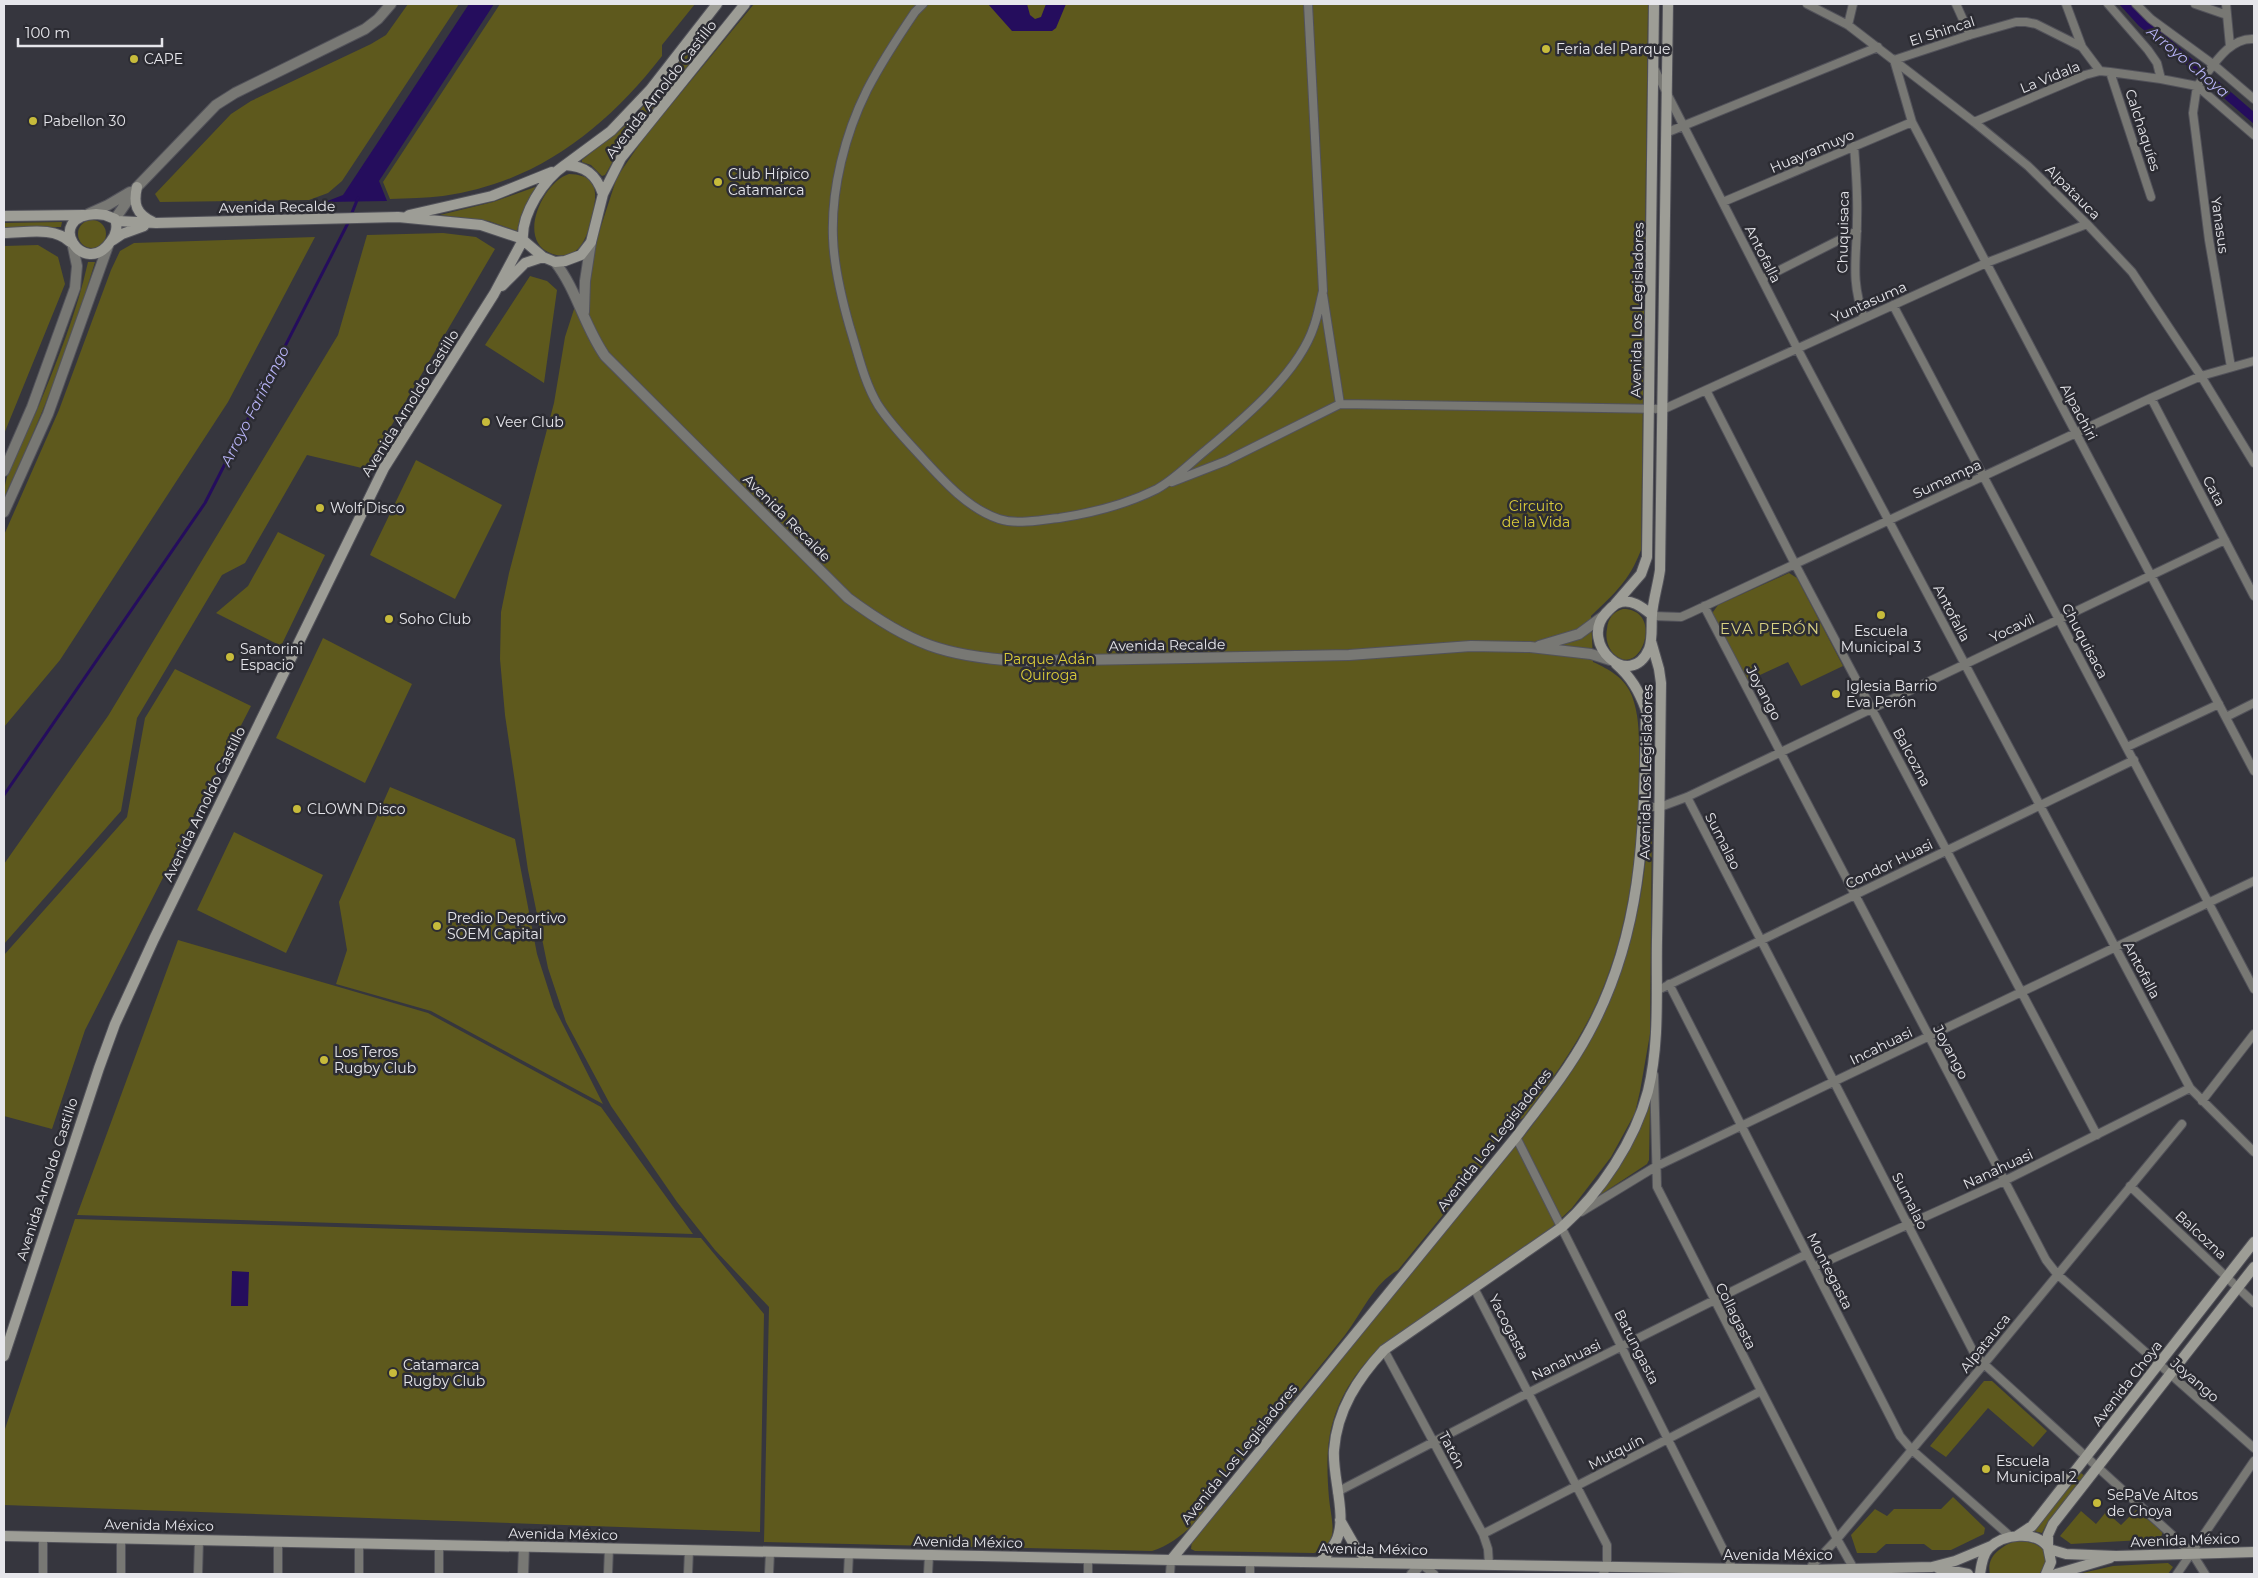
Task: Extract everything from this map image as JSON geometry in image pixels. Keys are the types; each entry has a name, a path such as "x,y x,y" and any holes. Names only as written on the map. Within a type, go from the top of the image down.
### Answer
{"main road":[{"name":"Avenida Arnoldo Castillo","path":"560,168 611,131 644,97 717,4"},
{"name":"Avenida Arnoldo Castillo","path":"603,194 626,152 745,4"},
{"name":"Avenida Los Legisladores","path":"1614,605 1641,574 1648,557 1654,4"},
{"name":"Avenida Los Legisladores","path":"1652,616 1660,570 1668,132 1668,4"},
{"path":"576,166 594,175 603,194 590,242 581,254 574,259 555,262 532,250 523,239 524,226 530,210 545,184 560,168 576,166"},
{"name":"Avenida Recalde","path":"398,217 492,196 560,168"},
{"path":"137,187 135,204 138,211 143,218 156,223"},
{"path":"72,244 70,229 73,224 86,215"},
{"path":"4,216 105,215 116,220 110,243 92,254 85,253 61,235 49,232 4,233"},
{"name":"Avenida Recalde","path":"116,220 156,223 398,217 481,225 523,239"},
{"name":"Avenida Recalde","path":"110,243 139,227 156,223"},
{"name":"Avenida Arnoldo Castillo","path":"4,1356 99,1068 119,1015 384,468 494,294 523,239"},
{"name":"Avenida Arnoldo Castillo","path":"494,294 525,263 543,257"},
{"path":"1630,602 1641,607 1652,616 1651,641 1648,651 1640,661 1627,666 1613,662 1604,653 1599,640 1600,625 1602,617 1614,605 1630,602"},
{"name":"Avenida Los Legisladores","path":"1320,1562 1338,1539 1340,1520 1334,1451 1343,1410 1364,1372 1384,1350 1562,1227 1576,1215 1615,1162 1629,1138 1647,1092 1654,1058 1660,807 1661,683 1651,641"},
{"name":"Avenida Los Legisladores","path":"1171,1560 1516,1137 1588,1035 1608,993 1631,918 1639,877 1644,807 1646,710 1640,693 1631,679 1613,662"},
{"name":"Avenida Choya","path":"1991,1546 2014,1537 2032,1526 2254,1242"},
{"name":"Avenida Choya","path":"2046,1574 2051,1562 2048,1535 2053,1524 2254,1267"},
{"name":"Avenida Los Legisladores","path":"1340,1520 1356,1548 1371,1563"},
{"name":"Avenida México","path":"4,1536 1488,1565 1605,1570 1733,1569 1806,1572 1854,1569 1940,1570 1968,1574"},
{"name":"Avenida México","path":"2014,1537 2037,1538 2048,1548 2066,1554 2116,1556 2192,1552 2254,1552"},
{"path":"1980,1574 1984,1557 1991,1546"},
{"name":"Avenida México","path":"1940,1570 1955,1561 1991,1546"},
{"name":"Avenida México","path":"2056,1574 2116,1556"}],"street":[{"path":"116,220 137,187 216,105 234,93 365,29 378,19 391,4"},
{"path":"923,4 915,12 866,92 849,138 840,172 834,210 833,240 844,307 871,392 894,426 922,458 975,507 996,518 1012,522 1078,515 1116,505 1226,461 1340,404 1664,409"},
{"path":"1308,4 1323,291 1340,404"},
{"name":"Alpatauca","path":"1807,4 1848,25 1974,122 2028,166 2087,224 2132,272 2201,376 2254,463"},
{"path":"1848,25 1853,4"},
{"path":"1956,4 1970,35"},
{"path":"2066,4 2082,47"},
{"path":"2108,4 2148,50 2157,63 2161,79"},
{"path":"2136,4 2151,19 2214,65 2254,99"},
{"path":"2195,4 2227,15"},
{"path":"2226,4 2230,46"},
{"name":"El Shincal","path":"1894,60 1970,35 2016,22 2026,22 2036,24 2082,47 2100,71"},
{"path":"2254,40 2241,40 2230,46 2199,83 2254,135"},
{"path":"1668,132 1878,47"},
{"name":"Alpachiri","path":"1894,60 1912,122 2254,771"},
{"name":"Antofalla","path":"1654,67 1797,348 2190,1088 2254,1152"},
{"name":"La Vidala","path":"1974,122 2085,75 2100,71 2199,83"},
{"name":"Calchaquíes","path":"2110,72 2151,196"},
{"name":"Yanasus","path":"2199,83 2193,113 2209,240 2230,367"},
{"name":"Huayramuyo","path":"1723,202 1912,122"},
{"name":"Chuquisaca","path":"1854,146 1857,231 1854,280 1864,318"},
{"path":"86,215 108,205 137,187"},
{"name":"Yuntasuma","path":"1664,409 1986,263 2087,224"},
{"path":"1762,279 1857,231"},
{"name":"Avenida Recalde","path":"584,316 585,281 590,242"},
{"path":"4,512 48,414 110,243"},
{"path":"4,471 36,399 75,288 77,266 72,244"},
{"name":"Avenida Recalde","path":"555,262 566,276 595,342 605,356 848,598 883,624 918,642 961,655 984,659 1022,661 1349,655 1471,646 1530,648 1591,654 1613,662"},
{"path":"1157,489 1230,431 1280,380 1303,349 1314,327 1323,291"},
{"name":"Chuquisaca","path":"1893,305 2254,989"},
{"name":"Sumampa","path":"1652,616 1681,617 2151,398 2201,376 2254,361"},
{"name":"Balcozna","path":"1706,390 1795,564 1873,708 2097,1135"},
{"name":"Cata","path":"2151,398 2254,596"},
{"name":"Yocavil","path":"1644,807 1660,807 1687,798 2225,540"},
{"name":"Joyango","path":"1704,606 2046,1260 2057,1274 2254,1448"},
{"name":"Avenida Recalde","path":"1530,648 1579,634 1602,617"},
{"path":"2226,717 2254,703"},
{"path":"2127,747 2219,704"},
{"name":"Condor Huasi","path":"1656,991 2134,760"},
{"name":"Sumalao","path":"1687,798 1973,1351 1984,1364 2192,1552 2205,1574"},
{"name":"Incahuasi","path":"1576,1215 1655,1167 2254,881"},
{"name":"Montegasta","path":"1669,984 1900,1436 1912,1450 2014,1537"},
{"path":"2202,1101 2254,1034"},
{"name":"Collagasta","path":"1654,1058 1655,1167 1657,1187 1854,1569"},
{"name":"Nanahuasi","path":"1814,1267 2004,1181 2190,1088"},
{"name":"Alpatauca","path":"1806,1572 1837,1539 1912,1450 2182,1124"},
{"name":"Batungasta","path":"1516,1137 1669,1438 1733,1569"},
{"name":"Balcozna","path":"2130,1186 2254,1303"},
{"name":"Nanahuasi","path":"1337,1492 1528,1393 1808,1254"},
{"name":"Yacogasta","path":"1474,1288 1607,1545 1605,1570"},
{"name":"Tatón","path":"1384,1350 1483,1534 1488,1550 1488,1565"},
{"name":"Mutquín","path":"1483,1534 1761,1391"},
{"path":"2178,1574 2254,1461"},
{"path":"43,1537 43,1574"},
{"path":"121,1574 122,1538"},
{"path":"198,1574 199,1540"},
{"path":"278,1542 278,1574"},
{"path":"359,1574 360,1543"},
{"path":"439,1574 440,1545"},
{"path":"524,1547 524,1574"},
{"path":"608,1548 608,1574"},
{"path":"688,1574 689,1550"},
{"path":"769,1574 770,1552"},
{"path":"848,1574 849,1554"},
{"path":"928,1574 929,1555"},
{"path":"1088,1558 1088,1574"},
{"path":"1170,1574 1171,1560"},
{"path":"1250,1561 1250,1574"},
{"path":"1412,1574 1421,1564 1434,1574"}],"green space":[{"path":"408,4 459,4 342,181 328,193 309,200 160,202 155,194 231,114 251,101 386,35"},
{"path":"500,4 695,4 662,45 662,56 640,82 593,129 567,148 539,165 509,179 477,189 443,196 390,199 383,182"},
{"name":"Parque Adán Quiroga","path":"754,4 1648,4 1641,550 1632,570 1626,578 1591,616 1593,662 1611,671 1626,684 1635,704 1639,729 1639,793 1635,854 1625,914 1609,972 1598,1000 1573,1046 1554,1076 1523,1118 1511,1125 1500,1135 1491,1148 1487,1161 1398,1270 1389,1276 1375,1291 1345,1335 1307,1382 1243,1460 1229,1469 1216,1482 1210,1492 1206,1508 1195,1522 1168,1544 1152,1551 764,1542 769,1307 715,1250 677,1202 611,1106 566,1022 548,968 528,870 505,715 500,659 501,612 509,573 554,403 565,337 617,177 643,139"},
{"path":"706,30 713,36 621,147 605,175 602,176 591,165 582,162 582,160 631,121"},
{"path":"569,174 579,175 591,182 594,187 595,201 590,225 584,241 574,252 568,255 560,255 550,253 540,246 535,236 534,224 543,198 551,187"},
{"path":"538,186 521,216 517,231 489,221 440,215 493,202"},
{"path":"92,220 102,224 106,234 102,244 92,248 82,244 78,234 82,224"},
{"path":"62,222 61,227 4,228 4,223"},
{"path":"443,233 476,237 495,249 366,469 307,455 245,563 222,575 137,718 121,811 4,944 4,864 108,716 338,335 367,235"},
{"path":"315,237 228,402 60,660 4,727 4,535 59,410 111,270 120,251 134,243"},
{"path":"38,245 58,257 65,284 4,434 4,246"},
{"path":"88,262 95,262 65,352 30,440 4,498 11,464 37,410 59,355"},
{"path":"530,276 547,281 557,290 544,383 485,345"},
{"path":"416,460 502,505 455,599 370,555"},
{"path":"278,532 325,555 281,646 216,613 248,586"},
{"path":"1789,573 1797,578 1843,666 1801,686 1788,662 1747,681 1713,617 1713,612 1718,605"},
{"path":"1623,609 1636,612 1643,620 1646,630 1640,651 1633,658 1624,660 1612,652 1606,636 1610,619 1616,612"},
{"path":"323,638 412,684 365,783 276,738"},
{"path":"175,669 251,706 85,1030 52,1129 4,1116 4,955 127,817 145,718"},
{"name":"Predio Deportivo SOEM Capital","path":"390,787 515,839 537,954 554,1007 603,1104 431,1011 336,984 347,950 339,902"},
{"path":"1652,819 1650,1034 1635,1113 1611,1157 1572,1208 1552,1227 1382,1345 1358,1372 1340,1402 1330,1434 1327,1471 1333,1529 1330,1542 1322,1550 1314,1553 1195,1551 1191,1549 1192,1540 1528,1131 1578,1061 1606,1010 1625,958 1639,904 1644,876 1649,820"},
{"path":"234,832 323,875 286,953 197,910"},
{"name":"Los Teros Rugby Club","path":"178,940 428,1013 601,1107 693,1234 77,1215"},
{"path":"1650,1104 1649,1160 1647,1164 1597,1197 1627,1152 1640,1129"},
{"name":"Catamarca Rugby Club","path":"75,1219 701,1238 764,1314 760,1532 4,1505 4,1432"},
{"path":"1984,1381 1992,1381 2047,1431 2033,1447 1988,1408 1946,1457 1930,1446"},
{"path":"2081,1473 2085,1476 2046,1525 2042,1533 2034,1531"},
{"path":"1953,1497 1985,1528 1984,1534 1951,1550 1932,1550 1924,1544 1886,1544 1876,1553 1857,1553 1851,1535 1875,1509 1887,1516 1894,1509 1941,1509"},
{"path":"2136,1510 2163,1532 2160,1539 2071,1544 2060,1536 2081,1511 2096,1524 2106,1512 2121,1525"},
{"path":"2015,1541 2031,1543 2042,1549 2046,1559 2039,1574 1990,1574 1990,1563 1995,1553"},
{"path":"2168,1563 2173,1567 2168,1574 2078,1574 2113,1566"}],"water":[{"path":"469,4 494,4 379,181 387,201 325,202 343,195"},
{"path":"988,4 1027,4 1030,15 1035,19 1041,17 1046,4 1066,4 1056,28 1052,31 1012,31"},
{"path":"2119,4 2131,4 2202,68 2197,74 2139,26"},
{"path":"2217,80 2254,112 2254,124 2211,87"},
{"path":"232,1271 249,1272 248,1306 231,1306"}],"waterway":[{"name":"Arroyo Choya","path":"2197,69 2216,85"},
{"name":"Arroyo Fariñango","path":"351,215 358,198"},
{"name":"Arroyo Fariñango","path":"4,795 205,503 349,221"}],"place":[{"name":"Feria del Parque","path":"1546,49"},
{"name":"CAPE","path":"134,59"},
{"name":"Pabellon 30","path":"33,121"},
{"name":"Club Hípico Catamarca","path":"718,182"},
{"name":"Veer Club","path":"486,422"},
{"name":"Wolf Disco","path":"320,508"},
{"name":"Escuela Municipal 3","path":"1881,615"},
{"name":"Soho Club","path":"389,619"},
{"name":"Santorini Espacio","path":"230,657"},
{"name":"Iglesia Barrio Eva Perón","path":"1836,694"},
{"name":"CLOWN Disco","path":"297,809"},
{"name":"Predio Deportivo SOEM Capital","path":"437,926"},
{"name":"Los Teros Rugby Club","path":"324,1060"},
{"name":"Catamarca Rugby Club","path":"393,1373"},
{"name":"Escuela Municipal 2","path":"1986,1469"},
{"name":"SePaVe Altos de Choya","path":"2097,1503"}],"district":[{"name":"EVA PERÓN","path":"1770,629"}],"park label":[{"name":"Circuito de la Vida","path":"1536,514"}]}
